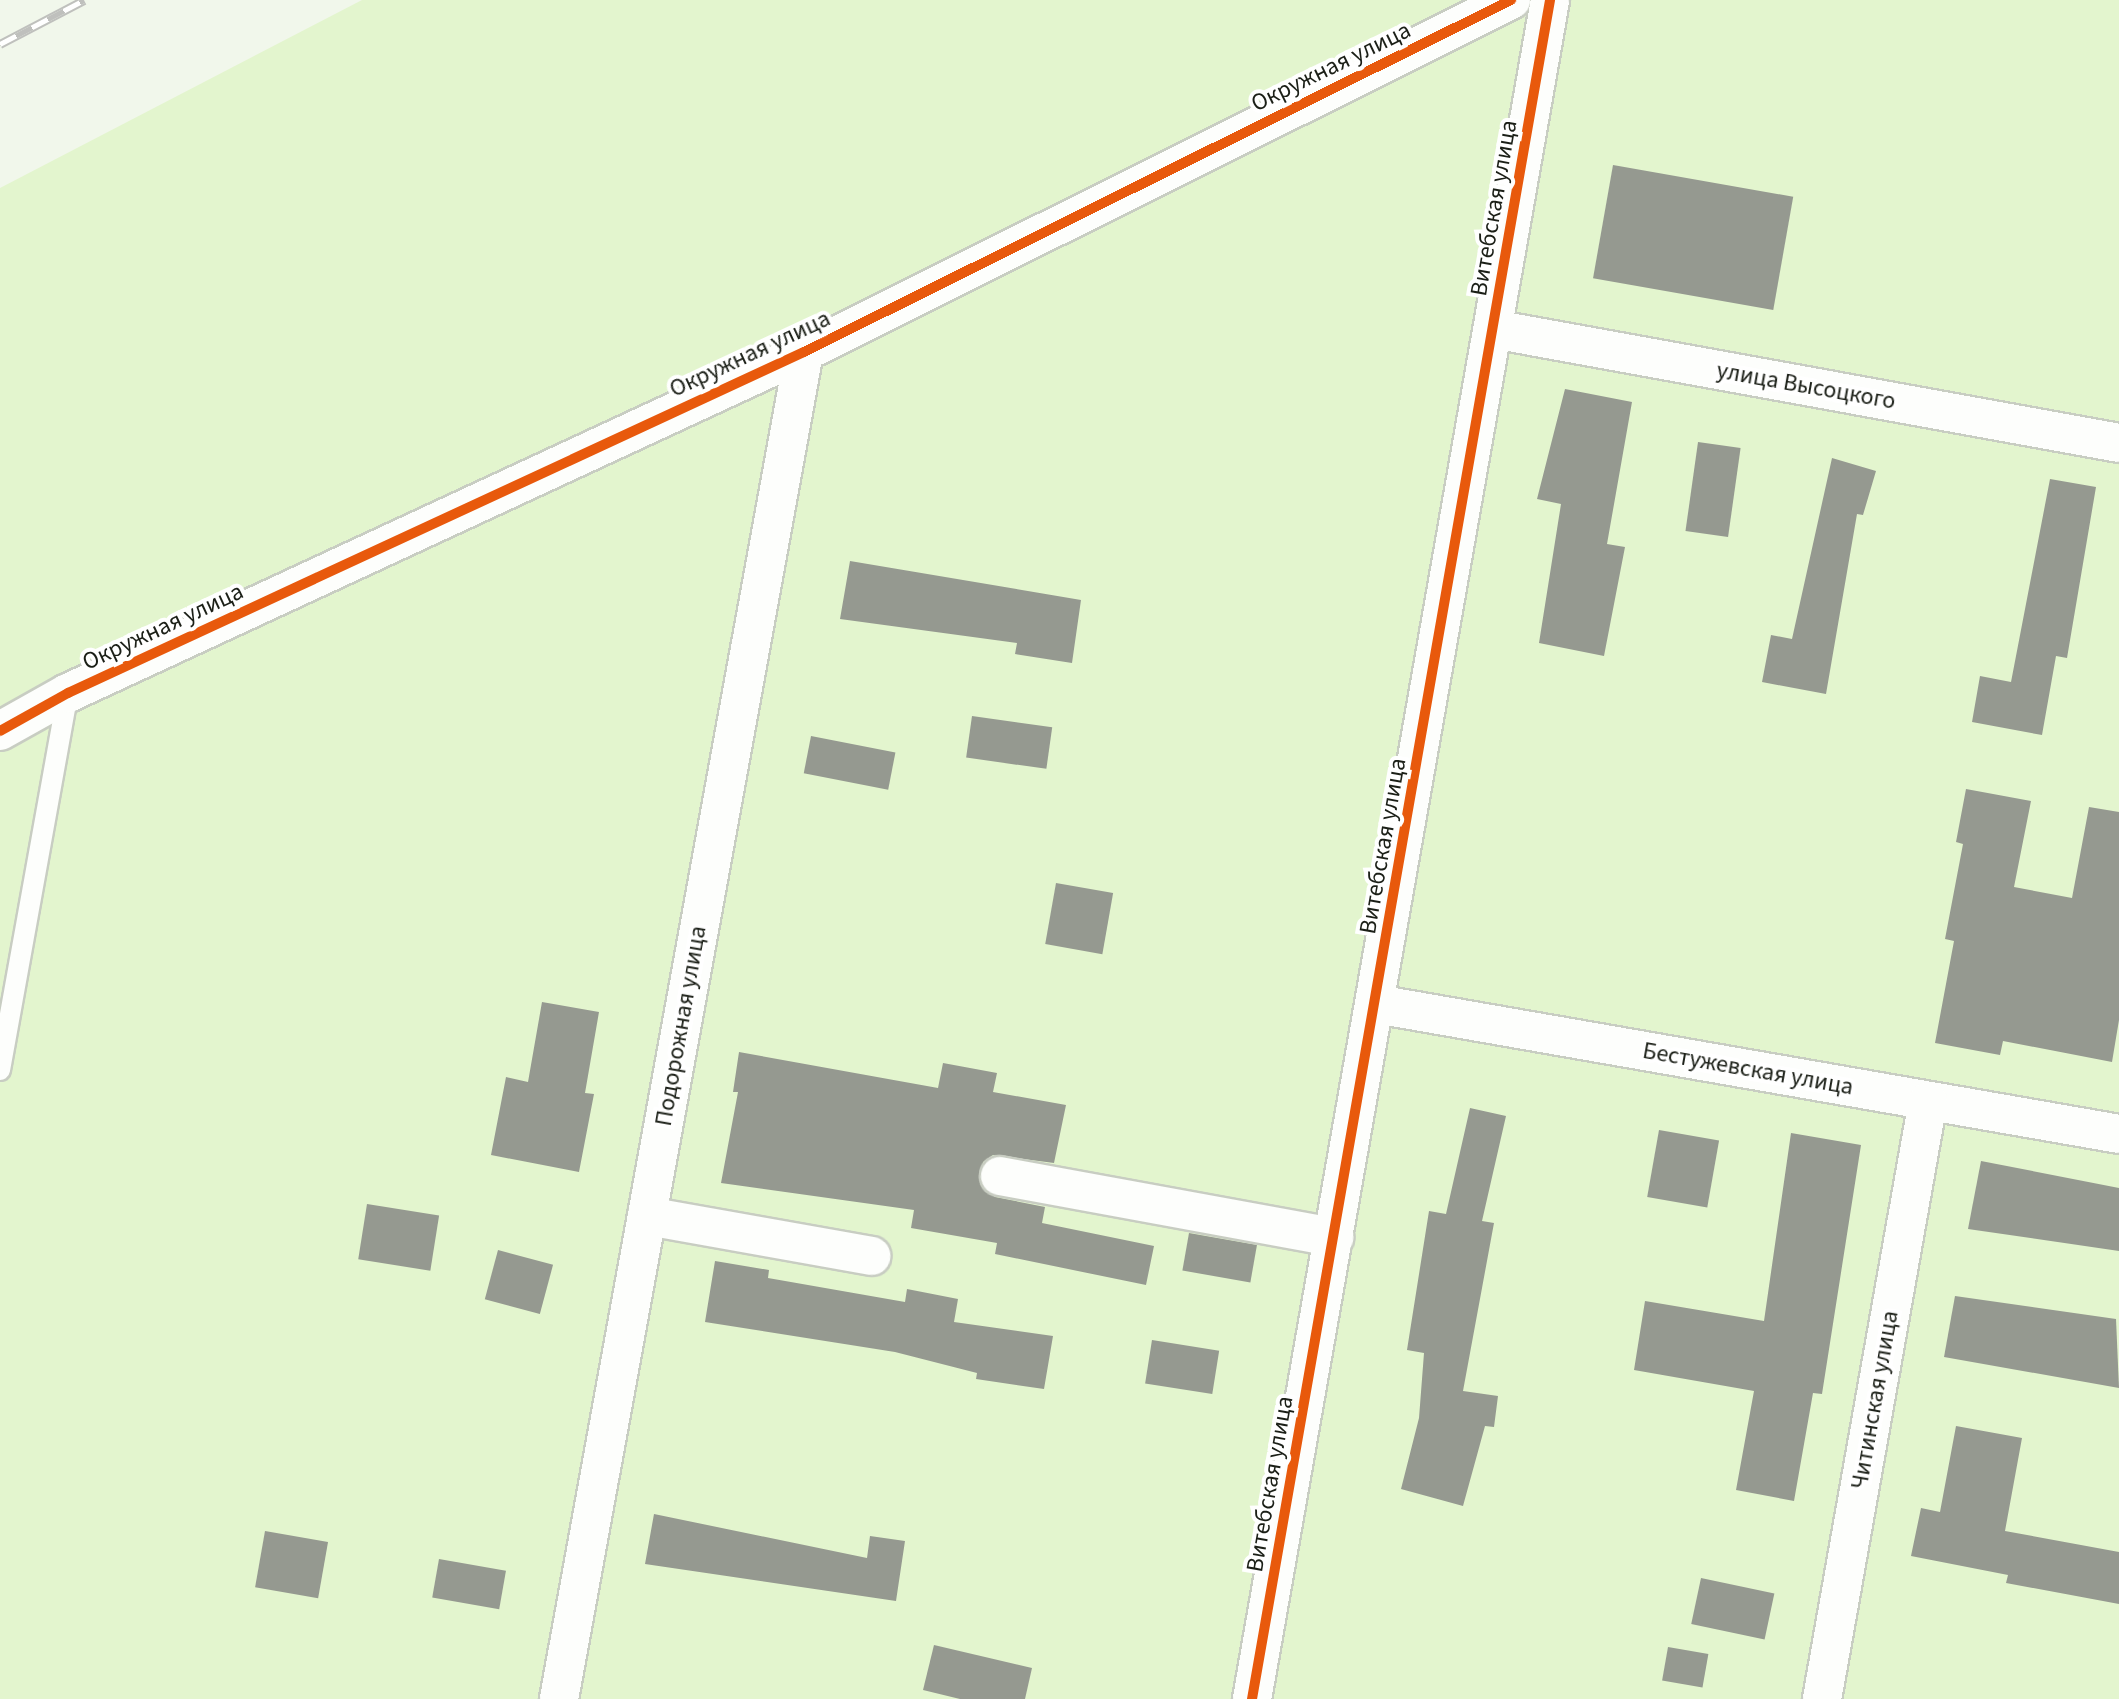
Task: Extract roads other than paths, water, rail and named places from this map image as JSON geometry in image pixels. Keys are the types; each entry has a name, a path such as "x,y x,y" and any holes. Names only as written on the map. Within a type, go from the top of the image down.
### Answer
{"street":[{"name":"Окружная улица","path":"0,731 68,693 804,352 1511,0"},
{"name":"Витебская улица","path":"1252,1699 1550,0"},
{"name":"улица Высоцкого","path":"1493,329 2119,443"},
{"name":"Подорожная улица","path":"559,1699 804,352"},
{"name":"Бестужевская улица","path":"1376,1004 2119,1134"},
{"name":"Читинская улица","path":"1822,1699 1928,1101"},
{"path":"1000,1176 1334,1237"},
{"path":"647,1216 871,1256"}],"lane":[{"path":"0,1070 68,693"}],"railway":[{"path":"0,44 84,0"}]}
